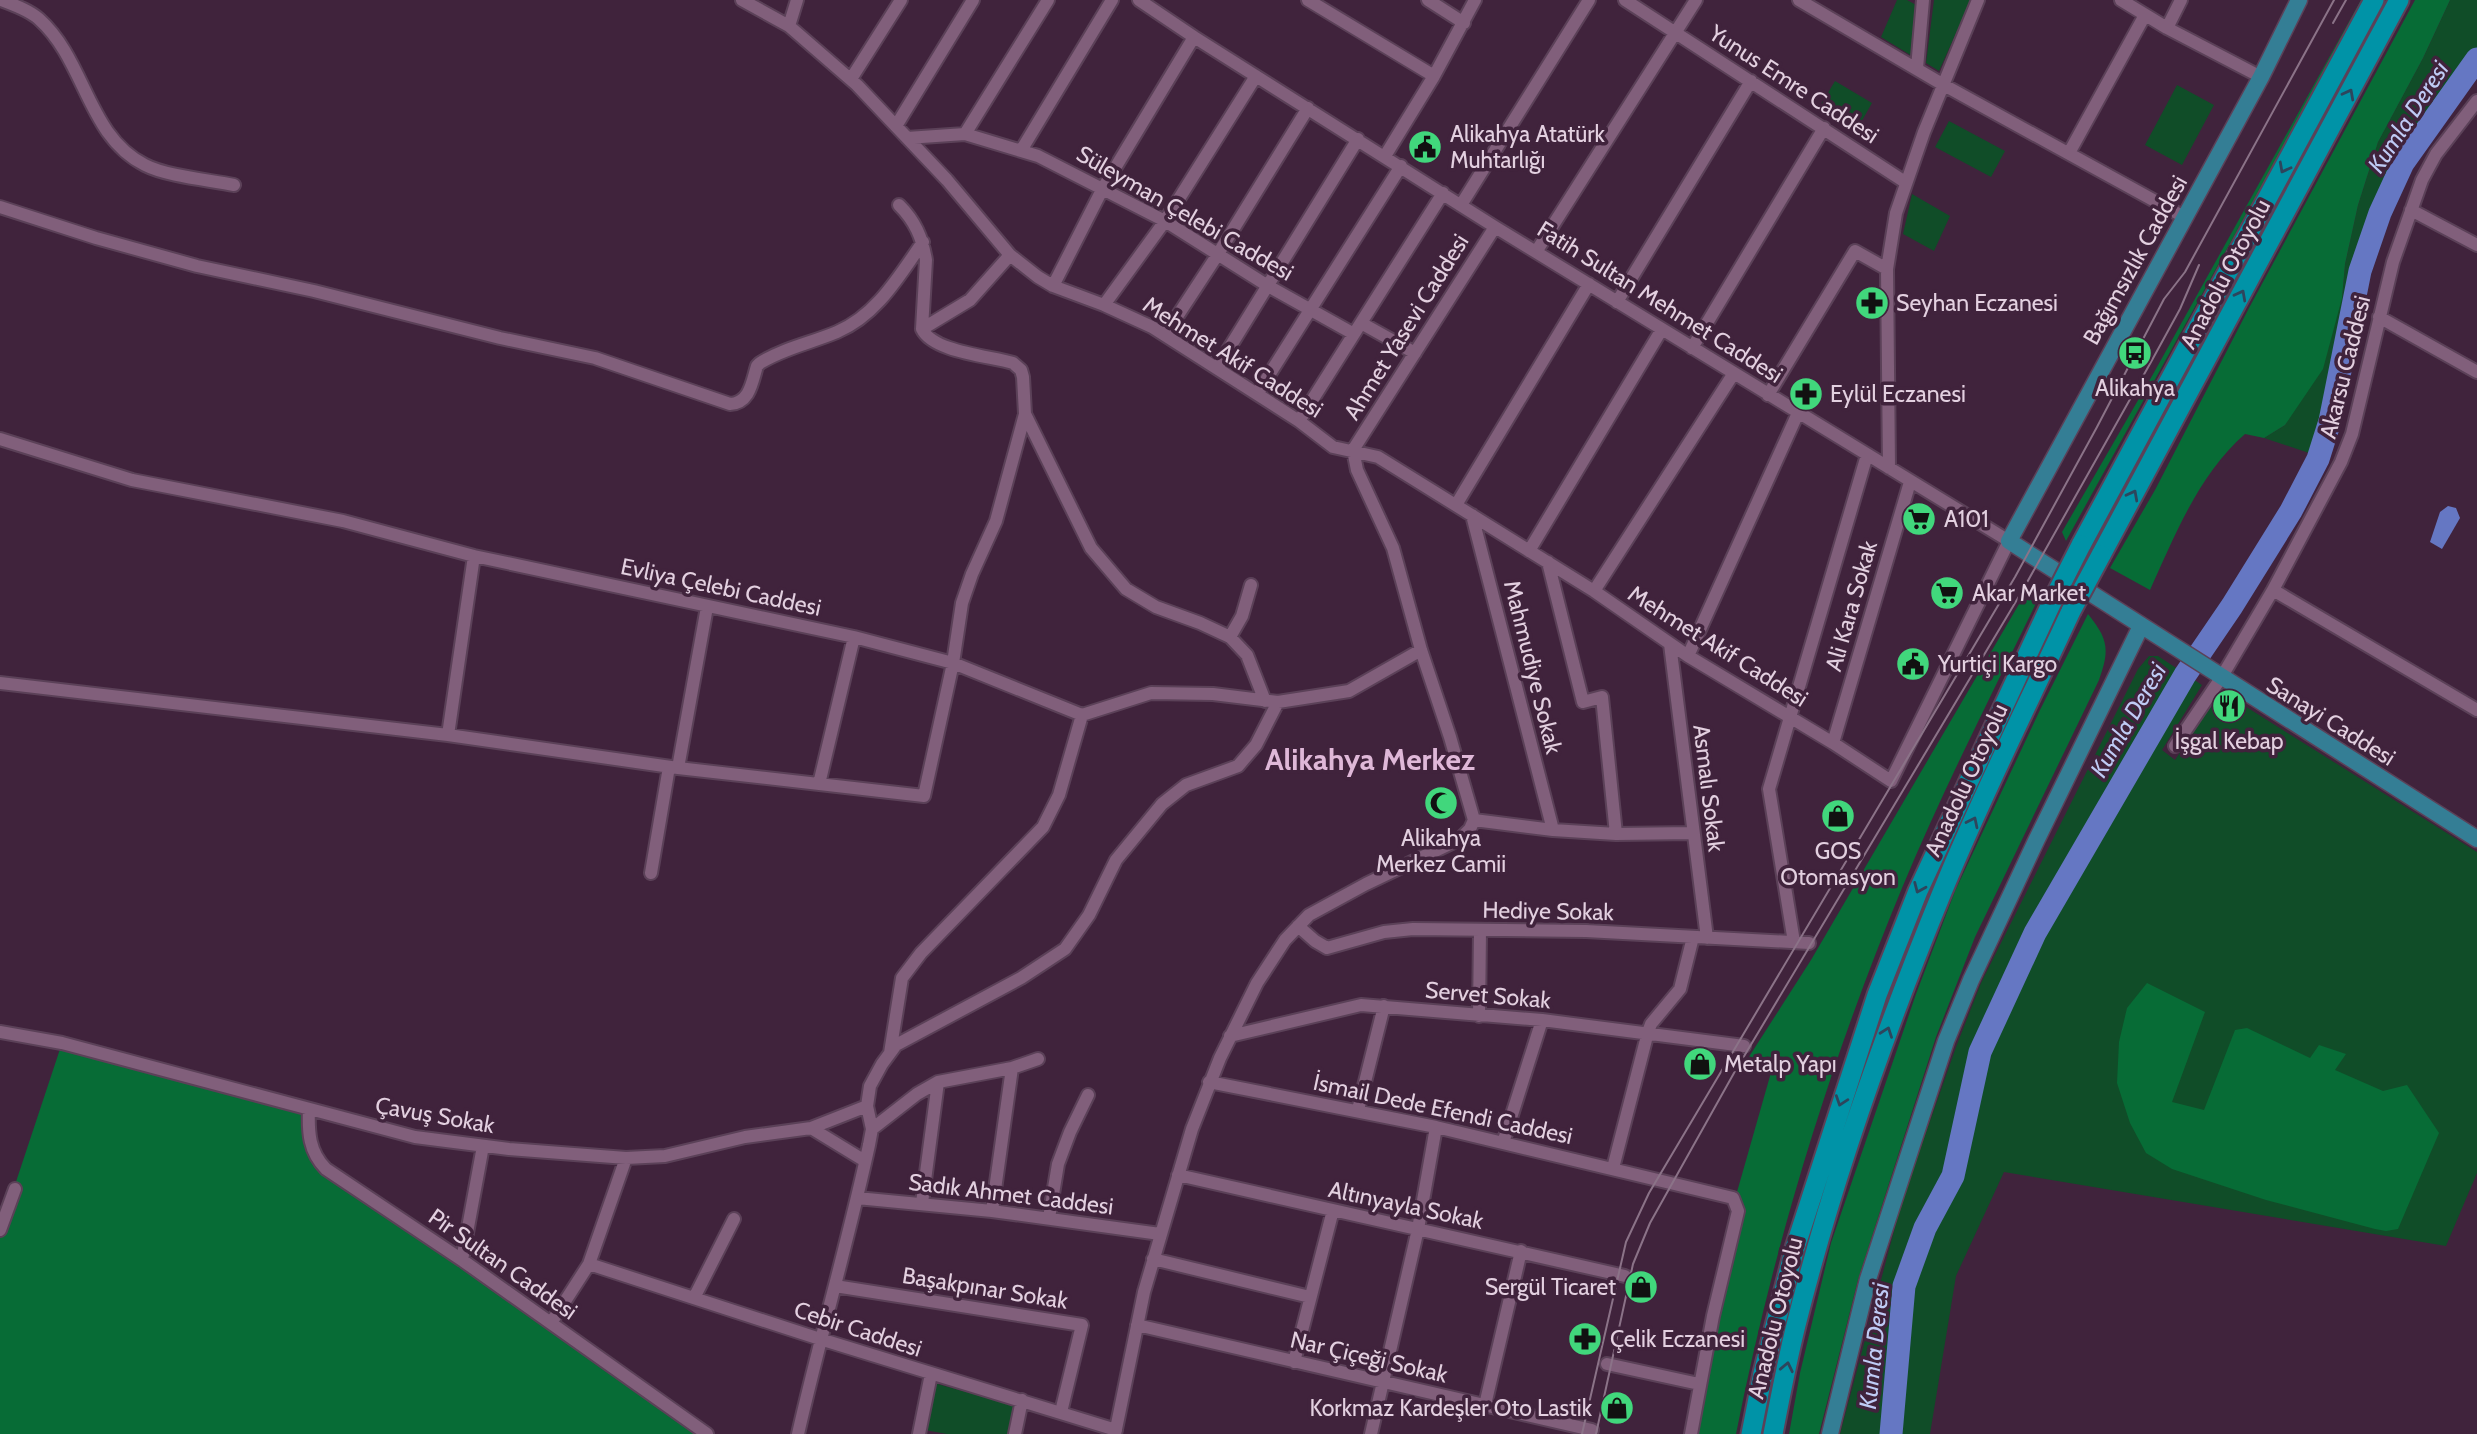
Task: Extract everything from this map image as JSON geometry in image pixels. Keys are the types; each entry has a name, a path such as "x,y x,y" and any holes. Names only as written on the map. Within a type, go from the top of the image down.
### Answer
{"highway":[{"name":"Anadolu Otoyolu","path":"1751,1434 1765,1362 1794,1251 1877,995 1923,880 2081,545 2374,0"},
{"name":"Anadolu Otoyolu","path":"1773,1434 1796,1326 1852,1133 1890,1025 1968,832 2071,611 2399,0"}],"main road":[{"name":"Bağımsızlık Caddesi","path":"2008,541 2261,77 2299,0"},
{"name":"Fatih Sultan Mehmet Caddesi","path":"2008,541 2162,640"},
{"path":"1830,1434 1868,1279 1946,1041 1971,980 2030,854 2141,626"},
{"name":"Sanayi Caddesi","path":"2162,640 2477,839"}],"street":[{"path":"1,0 34,15 54,35 81,78 99,118 119,149 152,169 234,185"},
{"name":"Mehmet Akif Caddesi","path":"742,0 789,26 851,79 947,180 1010,255 1053,286 1104,304 1165,335 1299,421 1333,447 1378,457 1594,591 1688,656 1891,781 2008,541"},
{"path":"789,26 797,0"},
{"path":"851,79 901,0"},
{"path":"896,126 973,0"},
{"path":"965,134 1048,0"},
{"path":"1022,149 1112,0"},
{"name":"Fatih Sultan Mehmet Caddesi","path":"1139,0 1495,227 2008,541"},
{"path":"1308,0 1434,76"},
{"path":"1428,0 1464,23"},
{"path":"1385,156 1434,76 1475,0"},
{"path":"1461,205 1589,0"},
{"name":"Yunus Emre Caddesi","path":"1625,0 1905,182"},
{"path":"1536,252 1696,0"},
{"path":"1799,0 1942,84 2184,217"},
{"path":"1917,68 1923,0"},
{"path":"1889,468 1887,269 1896,213 1942,84 1978,0"},
{"path":"2121,0 2167,28 2261,77"},
{"path":"2167,28 2181,0"},
{"path":"2068,153 2145,15"},
{"path":"1053,286 1103,188 1194,37"},
{"path":"1104,304 1165,221 1256,76"},
{"path":"1617,302 1751,81"},
{"name":"Akarsu Caddesi","path":"2175,746 2215,674 2273,590 2345,453 2352,435 2393,262 2421,180 2436,154 2477,101"},
{"path":"1165,335 1308,108"},
{"path":"1692,348 1824,128"},
{"name":"Süleyman Çelebi Caddesi","path":"908,138 965,134 1022,149 1165,221 1268,286 1311,309 1415,353"},
{"path":"1217,368 1358,139"},
{"path":"1257,394 1401,166"},
{"path":"1299,421 1443,193"},
{"path":"0,682 448,735 674,767 924,796 966,590 996,521 1025,414 1023,377 1017,365 938,344 925,335 922,329 926,260 915,224 899,205"},
{"path":"0,207 96,238 197,266 595,358 730,404 736,404 746,396 760,363 788,349 839,331 870,311 895,283 922,242"},
{"path":"2411,210 2477,245"},
{"name":"Ahmet Yasevi Caddesi","path":"1353,450 1495,227"},
{"path":"1768,394 1855,251 1887,269"},
{"path":"922,329 970,300 1010,255"},
{"path":"1456,505 1589,284"},
{"path":"2379,317 2477,372"},
{"path":"1530,551 1662,330"},
{"path":"1594,591 1734,373"},
{"path":"1688,656 1798,413"},
{"path":"798,1434 872,1129 867,1106 870,1086 890,1053 897,1045 1021,978 1065,949 1089,915 1116,860 1162,804 1186,785 1238,766 1256,745 1271,701 1247,655 1230,637 1156,607 1126,589 1091,548 1025,414"},
{"name":"Evliya Çelebi Caddesi","path":"0,439 132,480 343,521 474,556 854,637 953,663 1082,715"},
{"path":"1116,1432 1137,1325 1178,1175 1209,1082 1230,1035 1274,956 1309,915 1460,839 1470,829 1474,820 1454,747 1421,650 1393,548 1357,470 1353,450"},
{"path":"1794,942 1769,789 1867,455"},
{"name":"Ali Kara Sokak","path":"1833,743 1910,481"},
{"name":"Mahmudiye Sokak","path":"1472,515 1553,830"},
{"path":"448,735 474,556"},
{"path":"1548,562 1583,702 1602,697 1616,834"},
{"path":"1230,637 1242,616 1251,586"},
{"path":"2273,590 2477,710"},
{"path":"652,873 707,607"},
{"path":"820,784 854,637"},
{"name":"Asmalı Sokak","path":"1670,644 1707,938"},
{"path":"890,1053 902,978 921,953 1043,827 1059,795 1082,715 1151,693 1213,694 1271,701 1349,691 1421,650"},
{"path":"1474,820 1553,830 1616,834 1693,833"},
{"name":"Hediye Sokak","path":"1298,926 1315,942 1327,948 1397,929 1586,931 1809,943"},
{"path":"1479,1016 1480,931"},
{"path":"1613,1168 1648,1032 1651,1024 1680,989 1693,937"},
{"name":"Servet Sokak","path":"1230,1035 1349,1006 1384,1006 1542,1020 1744,1046"},
{"path":"1358,1110 1384,1006"},
{"path":"1503,1143 1542,1020"},
{"name":"Çavuş Sokak","path":"0,1032 62,1043 415,1137 483,1146 626,1158 665,1156 745,1137 811,1128 867,1106"},
{"path":"872,1129 917,1094 938,1083 1012,1068 1038,1059"},
{"path":"992,1211 1012,1068"},
{"name":"İsmail Dede Efendi Caddesi","path":"1209,1082 1436,1127 1733,1198 1738,1211 1699,1384"},
{"path":"922,1203 938,1083"},
{"path":"1049,1218 1058,1164 1088,1095"},
{"name":"Pir Sultan Caddesi","path":"309,1109 309,1134 314,1154 326,1169 462,1260 707,1434"},
{"path":"1371,1434 1418,1229 1436,1127"},
{"path":"811,1128 865,1161"},
{"path":"462,1260 483,1146"},
{"path":"551,1323 589,1264 626,1158"},
{"name":"Altınyayla Sokak","path":"1178,1175 1625,1276"},
{"path":"0,1230 15,1189"},
{"name":"Sadık Ahmet Caddesi","path":"857,1198 992,1211 1160,1234"},
{"path":"1294,1362 1333,1210"},
{"path":"694,1298 734,1219"},
{"path":"1485,1405 1521,1251"},
{"path":"1153,1259 1311,1297"},
{"name":"Cebir Caddesi","path":"589,1264 931,1374 1061,1412 1116,1432"},
{"name":"Başakpınar Sokak","path":"835,1286 1082,1325 1061,1412"},
{"name":"Nar Çiçeği Sokak","path":"1137,1325 1592,1430"},
{"path":"1607,1364 1699,1384 1691,1434"},
{"path":"919,1434 931,1374"},
{"path":"1015,1434 1021,1400"}],"green space":[{"path":"1897,0 1907,0 1918,6 1912,56 1881,37"},
{"path":"1934,0 1971,0 1939,71 1926,63"},
{"path":"2361,0 2364,0 2066,541 2062,532"},
{"path":"2415,0 2450,0 2423,58 2378,142 2358,205 2345,264 2342,298 2323,369 2285,425 2264,438 2245,434 2214,468 2190,506 2150,590 2110,568 2155,490 2249,308"},
{"path":"2450,0 2477,0 2477,49 2402,151 2382,187 2357,255 2321,426 2309,453 2264,438 2285,425 2342,298 2345,264 2358,205 2378,142 2423,58"},
{"path":"1835,81 1872,103 1855,133 1817,111"},
{"path":"2177,85 2214,105 2182,165 2145,145"},
{"path":"1949,121 2005,151 1991,177 1935,147"},
{"path":"1912,194 1950,216 1934,251 1903,234"},
{"path":"2029,587 2042,591 1918,850 1850,1021 1786,1226 1767,1295 1736,1434 1696,1434 1704,1386 1745,1212 1737,1192 1772,1069 1745,1063 1811,960"},
{"path":"2088,614 2100,630 2105,645 2105,660 2099,680 1975,937 1936,1037 1858,1280 1819,1434 1789,1434 1800,1373 1831,1243 1916,994 1955,891"},
{"path":"2149,656 2158,656 2202,685 2162,750 2175,760 2221,691 2477,852 2477,1173 2446,1246 2004,1172 1956,1276 1930,1434 1840,1434 1902,1201 1981,983 2138,669"},
{"path":"2147,983 2205,1012 2172,1102 2204,1110 2235,1030 2247,1028 2310,1058 2319,1045 2346,1054 2335,1070 2383,1091 2407,1085 2439,1133 2398,1229 2375,1229 2266,1200 2172,1169 2146,1153 2130,1123 2117,1083 2119,1042 2127,1008"},
{"path":"62,1043 309,1109 314,1154 707,1434 0,1434 0,1230"},
{"path":"934,1383 1016,1406 1010,1434 947,1434 925,1430"}],"water":[{"path":"2448,506 2456,508 2460,518 2442,549 2430,542 2440,512"}],"waterway":[{"name":"Kumla Deresi","path":"1891,1434 1904,1286 1925,1228 1953,1176 1980,1052 2035,933 2185,675 2291,511 2318,459 2330,421 2360,271 2380,213 2403,163 2477,59"}],"tram line":[{"path":"1582,1434 1626,1242 1649,1193 2015,577 2164,299 2185,272 2334,0"},
{"path":"2333,23 2346,0"},
{"path":"1596,1434 1633,1264 1650,1223 1734,1073 2021,593 2180,309 2199,265"}],"place":[{"name":"Alikahya Atatürk Muhtarlığı","path":"1425,147"},
{"name":"Seyhan Eczanesi","path":"1872,303"},
{"name":"Alikahya","path":"2135,353"},
{"name":"Eylül Eczanesi","path":"1806,394"},
{"name":"A101","path":"1919,519"},
{"name":"Akar Market","path":"1947,593"},
{"name":"Yurtiçi Kargo","path":"1913,664"},
{"name":"İşgal Kebap","path":"2229,706"},
{"name":"Alikahya Merkez Camii","path":"1441,803"},
{"name":"GOS Otomasyon","path":"1838,816"},
{"name":"Metalp Yapı","path":"1700,1064"},
{"name":"Sergül Ticaret","path":"1641,1287"},
{"name":"Çelik Eczanesi","path":"1585,1339"},
{"name":"Korkmaz Kardeşler Oto Lastik","path":"1617,1408"}],"district":[{"name":"Alikahya Merkez","path":"1370,759"}]}
